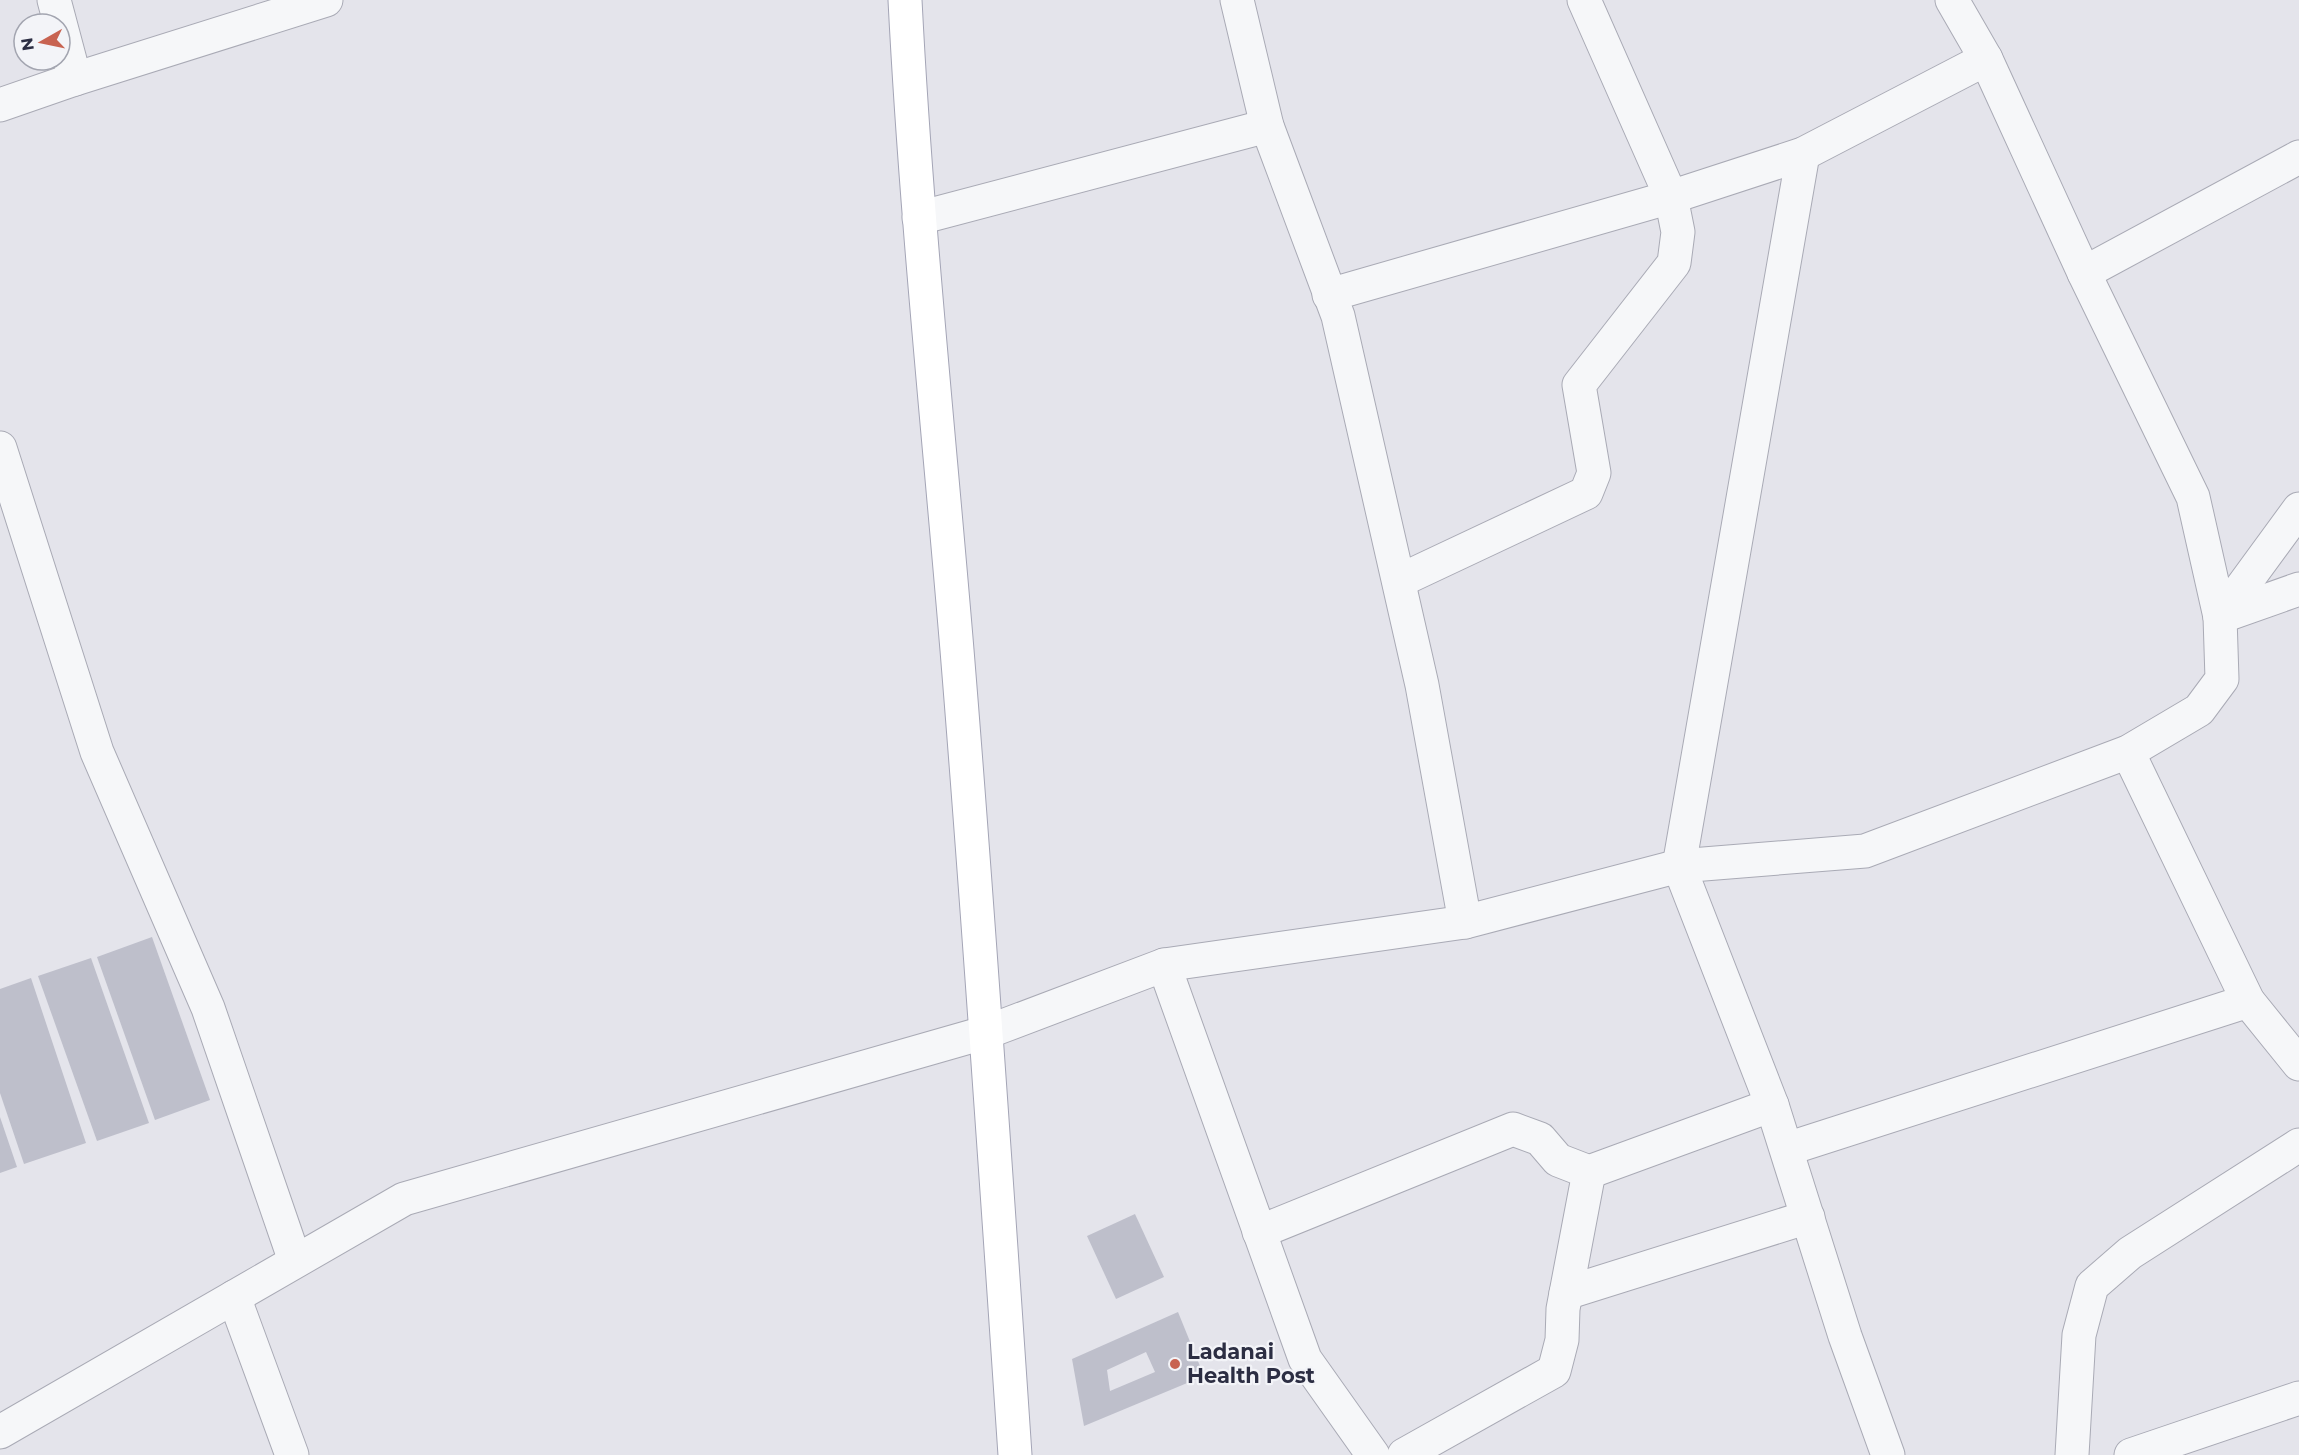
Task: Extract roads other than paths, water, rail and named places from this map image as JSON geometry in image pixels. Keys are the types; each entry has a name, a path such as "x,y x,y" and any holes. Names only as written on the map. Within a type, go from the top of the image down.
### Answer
{"main road":[{"path":"904,0 911,127 987,1032 1015,1455"}],"street":[{"path":"54,0 75,79"},
{"path":"0,105 326,0"},
{"path":"1237,0 1267,126 1338,316 1422,685 1465,922"},
{"path":"1399,581 1586,493 1594,473 1579,385 1674,263 1678,232 1671,197 1584,0"},
{"path":"0,1432 404,1199 987,1032 1164,965 1465,922 1679,866 1865,851 2128,752 2199,710 2222,679 2220,617 2193,496 2084,273 1986,59 1952,0"},
{"path":"1329,295 1671,197 1803,154 1986,59"},
{"path":"919,218 1267,126"},
{"path":"1803,154 1679,866 1772,1105 1845,1336 1888,1455"},
{"path":"2084,273 2299,157"},
{"path":"0,448 97,752 208,1008 295,1261"},
{"path":"2220,617 2299,508"},
{"path":"2220,617 2299,589"},
{"path":"2128,752 2248,1001 2293,1048"},
{"path":"1164,965 1305,1359 1373,1455"},
{"path":"1787,1149 2248,1001"},
{"path":"1259,1232 1513,1129 1540,1139 1558,1160 1589,1172 1772,1105"},
{"path":"2072,1455 2079,1335 2092,1286 2130,1253 2299,1145"},
{"path":"1404,1455 1554,1371 1562,1340 1563,1309 1589,1172"},
{"path":"1566,1293 1808,1217"},
{"path":"234,1297 292,1455"},
{"path":"2131,1455 2299,1398"}],"place":[{"name":"Ladanai Health Post","path":"1175,1364"}]}
